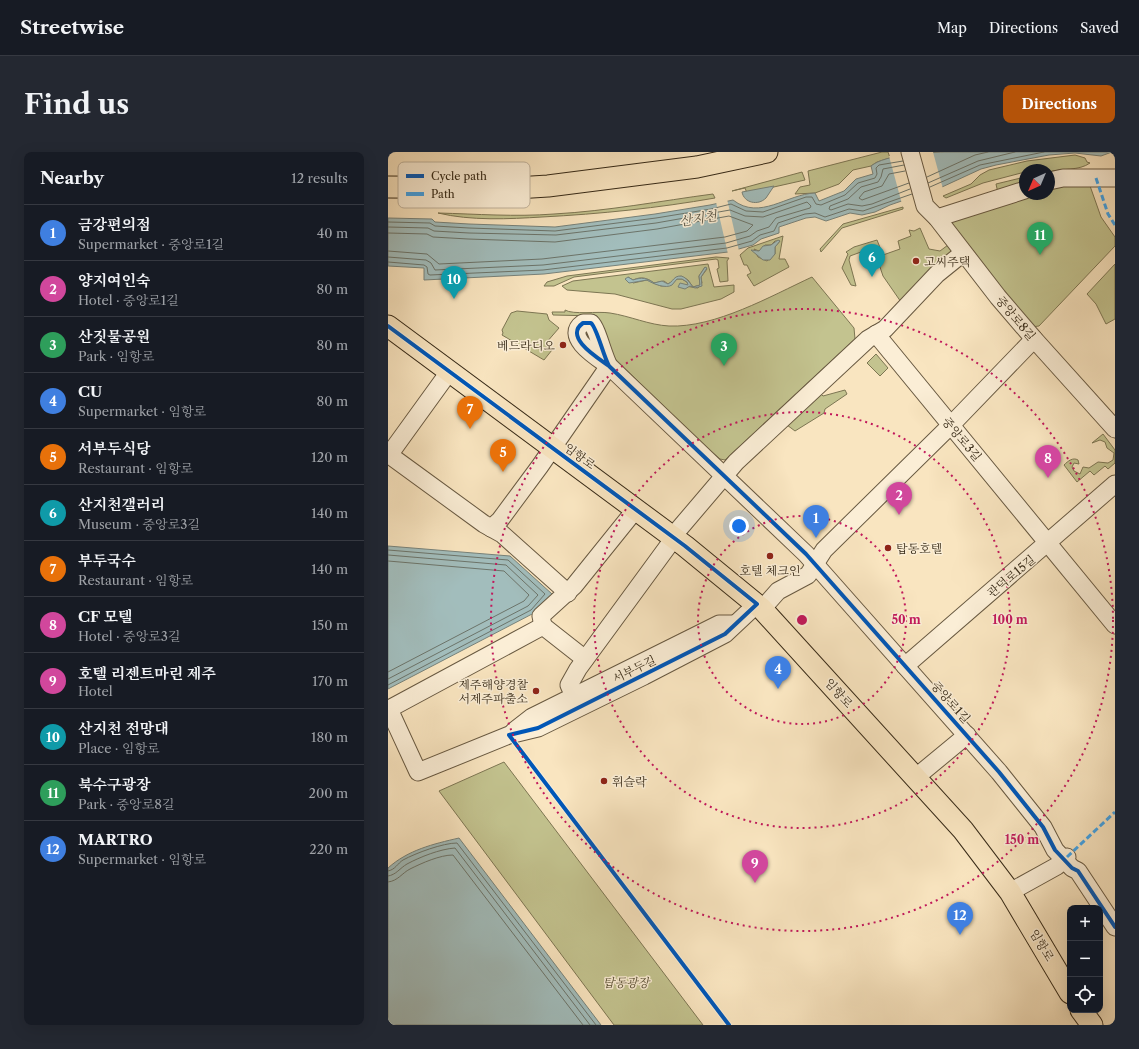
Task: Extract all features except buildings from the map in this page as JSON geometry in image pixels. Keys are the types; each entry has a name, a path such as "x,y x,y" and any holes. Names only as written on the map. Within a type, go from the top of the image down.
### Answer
{"main road":[{"path":"530,187 697,168 767,152"},
{"path":"388,187 398,187"},
{"name":"임항로","path":"388,326 674,537 759,606 963,830 1010,892 1067,988"},
{"path":"1083,1013 1092,1025"}],"street":[{"name":"중앙로8길","path":"910,152 925,206 937,218 963,253 1034,339 1115,429"},
{"path":"1055,180 1063,178 1115,178"},
{"path":"937,218 1019,192"},
{"path":"574,696 569,685 585,659 674,537 724,475 801,400 868,339 885,329 937,274 963,253"},
{"name":"중앙로3길","path":"876,334 1115,625"},
{"name":"서부두길","path":"543,626 389,709 418,772 509,735 545,724 725,634 735,624 744,619 778,591 808,575 824,550 951,426 1034,339"},
{"name":"중앙로1길","path":"609,366 815,564 967,735 1043,827 1055,850 1078,871 1115,927"},
{"name":"임항로","path":"491,528 500,520 609,366"},
{"path":"449,372 389,454 491,528 502,534 568,592"},
{"name":"관덕로15길","path":"905,666 1115,484"},
{"path":"585,659 543,626 541,616 568,592 636,509"},
{"name":"서부두길","path":"509,735 532,717 719,624 735,624"},
{"path":"915,778 967,735"},
{"path":"1010,892 1057,866 1066,859"}],"green space":[{"path":"882,152 888,152 890,158 877,162 871,166 853,170 839,184 815,193 795,194 800,187 810,185 808,171"},
{"path":"1075,155 1085,158 1087,162 1090,163 1086,166 1055,171 1055,164 1019,164 1019,174 983,183 946,198 943,196 971,184 980,175 989,170 1027,161"},
{"path":"802,172 805,180 747,193 745,188 732,191"},
{"path":"1019,178 1019,186 998,193 996,184"},
{"path":"1089,183 1101,217 1115,237 1115,246 1039,326 1031,327 950,222 1019,198 1019,200 1055,200 1055,186"},
{"path":"713,194 715,198 672,205 564,216 490,219 451,216 438,213 539,215 574,213"},
{"path":"903,207 903,209 842,228 821,252 820,249 843,224"},
{"path":"920,228 929,249 940,251 948,245 952,250 950,255 901,302 883,276 874,249 872,248 850,256 849,260 856,286 851,285 842,268 848,254 846,252 854,247 877,240 883,255 900,249 898,241 911,236 909,230 914,231"},
{"path":"783,236 779,259 785,259 789,267 754,286 747,275 751,273 747,265 744,265 740,255 748,248","holes":["775,241 780,241 775,247 775,254 767,261 758,257 754,249 759,251 765,245 771,245"]},
{"path":"716,257 729,258 727,261 728,281 720,282 717,269 719,268 718,260 716,259 574,277 554,286 544,286 547,282 567,276"},
{"path":"708,264 714,287 734,285 734,292 721,299 681,309 672,309 615,294 567,290 562,286 573,281","holes":["705,267 707,269 701,277 702,283 698,288 685,286 688,283 682,279 677,279 671,285 661,286 654,283 664,281 668,284 681,276 688,280 693,287 700,285 699,276","628,277 633,280 644,278 654,283 647,280 633,283"]},
{"path":"1115,264 1115,319 1106,324 1096,304 1087,294"},
{"path":"812,277 854,328 855,339 725,460 720,459 706,447 607,351 597,316 553,315 552,312 565,312 565,310 574,312 617,314 662,325 687,325 705,322 724,316 761,301"},
{"path":"517,311 547,314 549,320 559,328 546,343 546,346 552,350 544,360 502,335 502,330 511,313"},
{"path":"876,354 888,368 880,376 867,363"},
{"path":"845,390 847,394 825,409 824,413 795,431 787,425 821,394 823,396"},
{"path":"1103,434 1115,450 1115,463 1108,469 1105,466 1094,475 1090,471 1077,482 1064,465 1072,459 1078,460 1079,464 1074,463 1072,467 1074,471 1080,474 1083,467 1089,468 1098,462 1108,463 1113,460 1114,453 1107,448 1105,442 1100,440 1092,443"},
{"name":"탑동광장","path":"504,762 703,1025 614,1025 439,791"}],"water":[{"name":"산지천","path":"944,152 1112,152 1101,156 1075,153 1049,155 996,165 981,169 942,187 890,205 875,212 862,215 850,213 826,221 815,217 806,218 779,227 779,233 761,239 753,245 728,252 544,274 424,280 424,268 388,266 388,218 432,219 435,222 469,224 555,227 655,214 733,200 743,206 753,208 774,205 794,197 815,193 819,201 844,191 856,179 873,174 871,166 878,162 906,155"},
{"path":"774,186 766,198 759,202 755,203 748,201 743,196 742,192"},
{"path":"778,240 780,241 775,247 775,254 770,260 763,260 751,250 759,251 763,246 771,245"},
{"path":"705,267 707,268 701,277 702,286 695,288 690,286 685,289 678,287 680,283 688,285 687,282 682,279 677,279 672,285 663,286 656,284 647,280 629,283 625,279 628,277 633,280 644,278 654,283 662,281 668,284 676,277 681,276 684,277 693,287 700,285 699,276"},
{"path":"388,546 510,556 552,594 534,613 388,689"},
{"path":"459,838 601,1025 388,1025 388,868 412,852 421,848"}],"pier":[{"path":"933,152 943,189 902,204 889,156"},
{"path":"727,199 739,251 728,254 716,202"}],"marked path":[{"path":"1096,178 1108,214 1115,225"},
{"path":"1067,857 1115,812"}],"cycle path":[{"path":"609,366 593,326 591,323 583,323 578,329 577,334 584,347 609,366 806,554 999,772 1043,827 1055,850 1072,868 1078,871 1115,927"},
{"path":"388,326 685,546 757,604 725,634 538,728 509,735 729,1025"}],"place":[{"name":"북수구광장","path":"1040,255"},
{"name":"고씨주택","path":"916,261"},
{"name":"산지천갤러리","path":"872,277"},
{"name":"산지천 전망대","path":"454,299"},
{"name":"베드라디오","path":"563,345"},
{"name":"산짓물공원","path":"724,366"},
{"name":"부두국수","path":"470,429"},
{"name":"서부두식당","path":"503,472"},
{"name":"CF 모텔","path":"1048,478"},
{"name":"양지여인숙","path":"899,515"},
{"name":"금강편의점","path":"816,538"},
{"name":"탑동호텔","path":"888,548"},
{"name":"호텔 체크인","path":"770,556"},
{"name":"CU","path":"778,689"},
{"name":"제주해양경찰 서제주파출소","path":"536,691"},
{"name":"휘슬락","path":"604,781"},
{"name":"호텔 리젠트마린 제주","path":"755,883"},
{"name":"MARTRO","path":"960,935"}]}
